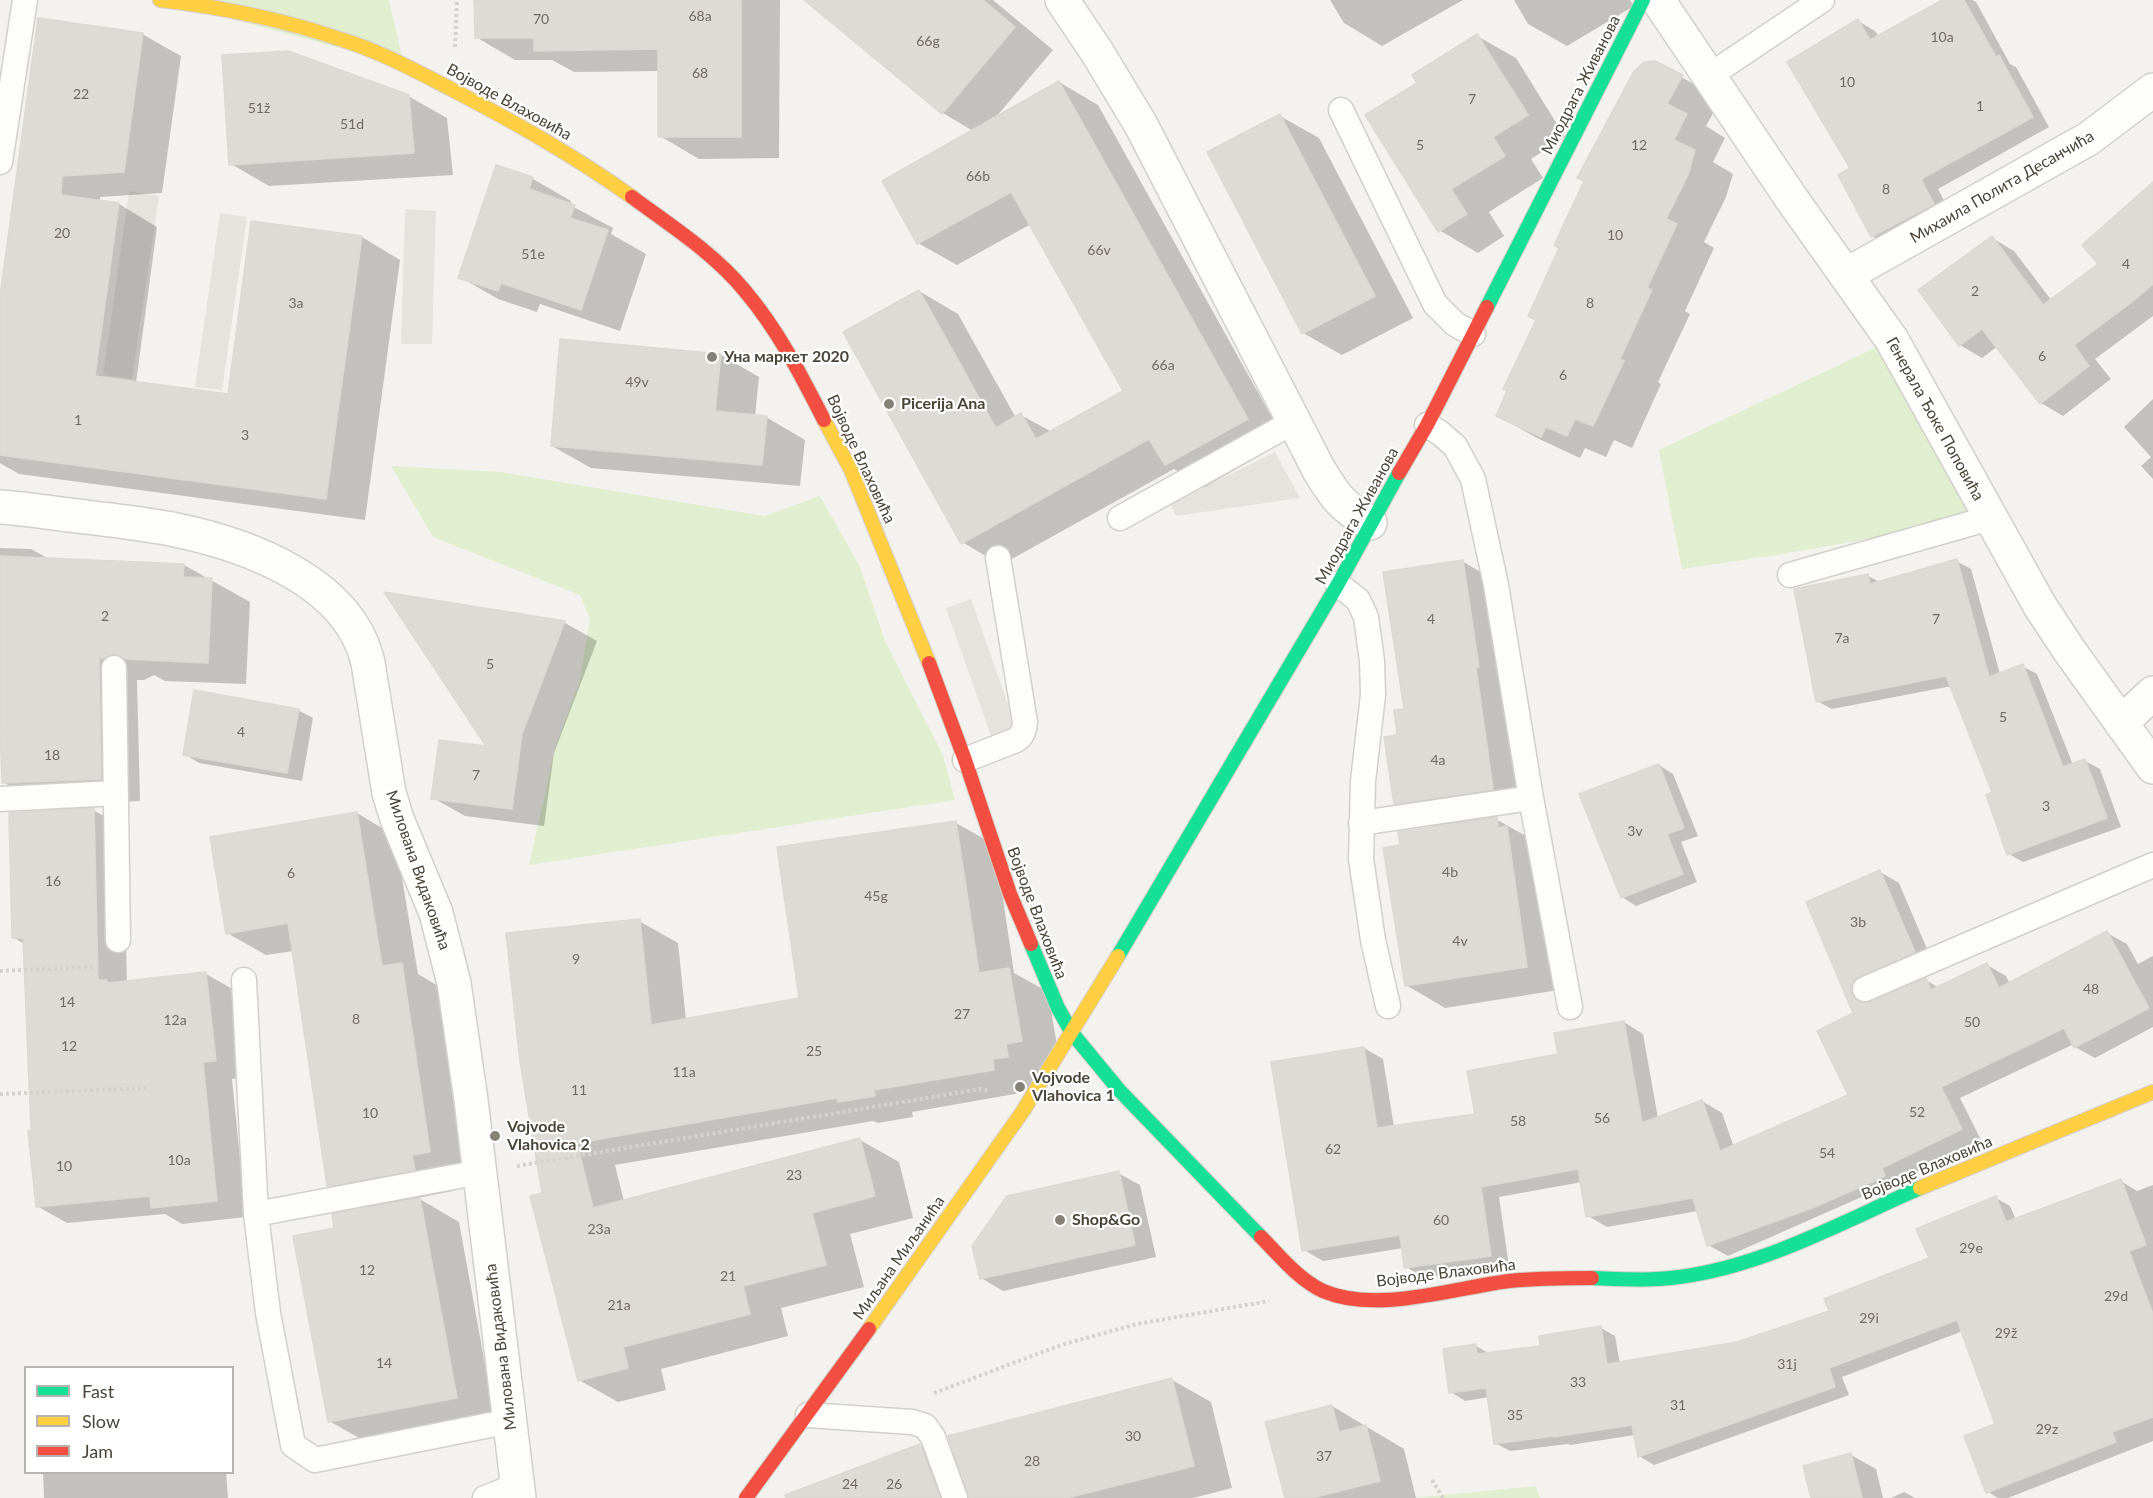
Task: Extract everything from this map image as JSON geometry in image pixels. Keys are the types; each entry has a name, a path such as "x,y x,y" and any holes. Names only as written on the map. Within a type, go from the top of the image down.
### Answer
{"street":[{"name":"Војводе Влаховића","path":"160,0 188,3 280,22 344,40 404,65 547,140 650,209 700,247 744,289 774,329 818,405 851,470 919,637 1019,915 1058,1008 1072,1033 1119,1090 1296,1273 1326,1292 1358,1299 1396,1298 1511,1281 1581,1278 1645,1280 1683,1277 1715,1270 1769,1254 1930,1184 2153,1092"},
{"path":"1062,0 1097,52 1141,125 1319,470 1336,498 1352,513 1370,523"},
{"name":"Миодрага Живанова","path":"1072,1033 1338,584 1370,523 1427,425 1643,0"},
{"name":"Генерала Ђоке Поповића","path":"1658,0 1892,340 2040,606 2153,767"},
{"name":"Михаила Полита Десанчића","path":"1846,274 2088,139 2153,90"},
{"name":"Милована Видаковића","path":"0,507 176,530 227,543 300,577 330,599 350,622 364,646 389,793 397,819 436,913 456,993 519,1491"},
{"path":"2121,723 2153,693"},
{"name":"Миљана Миљанића","path":"746,1498 808,1415 1023,1111 1072,1033"}],"lane":[{"path":"0,162 25,0"},
{"path":"1709,76 1822,0"},
{"path":"1341,110 1435,304 1455,324 1473,334"},
{"path":"1120,518 1295,421"},
{"path":"1427,425 1455,446 1473,479 1496,585 1531,798 1570,1007"},
{"path":"1790,575 1990,518"},
{"path":"965,760 1016,740 1022,736 1024,730 1025,722 998,558"},
{"path":"1338,584 1358,600 1366,617 1372,661 1373,695 1363,781 1361,859 1373,940 1389,1006"},
{"path":"114,668 118,940"},
{"path":"0,799 116,794"},
{"path":"1361,823 1531,798"},
{"path":"1865,989 2153,865"},
{"path":"244,981 256,1214 268,1313 293,1445 315,1460 510,1421"},
{"path":"256,1214 480,1172"},
{"path":"808,1415 912,1422 925,1426 933,1437 955,1498"},
{"path":"485,1498 519,1491"}],"path":[{"path":"454,46 458,0"},
{"path":"0,971 104,966"},
{"path":"0,1094 146,1088"},
{"path":"525,1165 981,1089 996,1092 1023,1111"},
{"path":"889,1420 925,1397 1060,1345 1137,1324 1326,1292"},
{"path":"1432,1480 1443,1498"}],"green space":[{"path":"160,0 389,0 404,65"},
{"path":"1892,340 1990,518 1682,569 1659,450"},
{"path":"391,466 500,472 764,516 820,496 859,565 885,641 943,755 955,800 529,865 556,744 579,683 590,619 580,595 433,537"},
{"path":"1536,1486 1540,1498 1414,1498"}],"shaded area":[{"path":"129,191 159,196 132,379 103,375"},
{"path":"405,209 436,211 432,344 401,344"},
{"path":"220,213 247,217 222,390 195,387"},
{"path":"1275,452 1300,498 1176,516 1170,504"},
{"path":"971,599 1016,727 991,736 946,608"}],"building":[{"path":"474,0 741,0 741,137 658,137 658,49 534,51 534,38 475,38"},
{"path":"804,0 983,0 1015,27 942,114"},
{"path":"1942,0 1964,0 1996,57 1999,55 2033,117 1921,179 1934,204 1871,237 1838,175 1850,168 1787,62 1858,19 1870,40"},
{"path":"38,18 143,33 124,172 62,176 61,195 119,203 95,376 228,394 251,221 362,236 326,499 0,455 0,296"},
{"path":"1477,34 1528,115 1493,137 1505,156 1451,189 1467,214 1438,232 1365,115 1417,83 1412,75"},
{"path":"288,51 409,95 414,153 229,165 222,55"},
{"path":"1655,61 1683,75 1667,104 1687,114 1674,140 1695,150 1688,175 1666,219 1677,224 1647,288 1652,290 1620,359 1624,361 1593,426 1575,419 1567,436 1546,427 1541,437 1496,416 1507,391 1503,389 1536,320 1528,316 1559,248 1554,245 1584,181 1577,178 1634,71 1644,62"},
{"path":"1059,81 1248,419 1165,465 1149,439 961,544 843,332 919,290 996,428 1021,413 1036,439 1123,391 1011,192 917,244 882,181"},
{"path":"1280,114 1375,296 1302,334 1207,152"},
{"path":"496,165 533,177 529,189 575,205 570,218 608,230 581,310 501,283 498,291 458,278"},
{"path":"2153,182 2153,284 2074,345 2089,366 2040,404 1982,329 1959,346 1918,290 1992,236 2043,305 2098,264 2082,245"},
{"path":"560,339 721,354 715,411 767,416 762,465 551,446"},
{"path":"0,556 184,564 183,577 212,578 208,663 125,659 114,654 99,658 101,779 2,783"},
{"path":"1957,559 1989,677 2023,664 2063,767 2085,759 2107,818 2007,855 1986,795 1992,792 1946,676 1816,702 1794,589 1868,574 1870,584"},
{"path":"1463,560 1479,667 1476,667 1493,789 1394,804 1384,737 1397,735 1394,710 1404,709 1383,572"},
{"path":"384,592 565,621 522,734 512,809 431,799 439,740 486,746"},
{"path":"194,690 299,709 287,773 183,755"},
{"path":"1659,764 1684,828 1667,834 1683,874 1621,898 1579,794"},
{"path":"94,808 98,980 107,980 107,983 206,972 216,1061 203,1062 217,1201 151,1208 150,1196 36,1207 28,1131 31,1130 23,938 12,938 9,813"},
{"path":"357,812 382,966 402,963 430,1152 412,1155 415,1170 327,1186 288,923 226,934 210,837"},
{"path":"1497,817 1498,828 1507,826 1527,967 1405,986 1383,848 1400,845 1398,832"},
{"path":"956,821 979,973 1009,968 1022,1041 1006,1044 1008,1057 993,1059 994,1070 874,1090 875,1096 838,1102 837,1098 577,1143 593,1208 860,1138 875,1196 812,1213 826,1265 743,1286 750,1314 623,1347 628,1368 578,1381 530,1196 542,1193 520,1062 506,933 640,919 651,1025 799,998 777,847"},
{"path":"1880,870 1915,952 1854,980 1851,988 1852,995 1857,1001 1871,1002 1926,978 1931,990 1987,963 1999,988 2107,931 2149,1008 2074,1048 2064,1028 1941,1087 1962,1129 1882,1168 1885,1176 1815,1207 1707,1246 1693,1198 1586,1217 1578,1169 1481,1187 1491,1256 1404,1268 1400,1235 1302,1251 1271,1062 1364,1047 1377,1128 1475,1114 1467,1071 1558,1054 1554,1033 1624,1021 1642,1123 1702,1100 1720,1151 1848,1095 1817,1031 1853,1013 1806,902"},
{"name":"Shop&Go","path":"1119,1171 1135,1245 980,1279 972,1246 1007,1196"},
{"path":"2121,1179 2146,1245 2129,1251 2153,1314 2153,1417 2112,1432 2116,1442 1986,1493 1964,1436 1995,1424 1957,1320 1829,1368 1835,1387 1638,1457 1632,1425 1494,1444 1486,1388 1449,1393 1443,1349 1476,1344 1477,1354 1540,1346 1539,1336 1601,1326 1607,1364 1737,1342 1829,1311 1824,1299 1929,1258 1916,1229 1996,1196 2006,1222"},
{"path":"420,1198 457,1398 328,1422 293,1236 334,1228 332,1214"},
{"path":"1172,1378 1194,1466 1067,1498 969,1498 948,1436"},
{"path":"1332,1405 1339,1432 1366,1425 1380,1481 1312,1498 1285,1498 1265,1422"},
{"path":"920,1444 940,1498 786,1498 785,1495"},
{"path":"1851,1453 1862,1498 1811,1498 1803,1466"}],"traffic: fast":[{"path":"1487,307 1643,0"},
{"path":"1118,956 1338,584 1399,473"},
{"path":"1031,944 1058,1008 1072,1033 1119,1090 1261,1237"},
{"path":"1592,1278 1679,1277 1742,1263 1802,1241 1920,1188"}],"traffic: slow":[{"path":"160,0 206,6 276,20 371,50 425,75 521,127 566,153 632,197"},
{"path":"824,420 851,470 929,663"},
{"path":"869,1329 1023,1111 1118,956"},
{"path":"1920,1188 2153,1092"}],"traffic: jam":[{"path":"632,197 677,229 733,277 757,306 778,337 824,420"},
{"path":"1399,473 1427,425 1487,307"},
{"path":"929,663 965,760 1010,894 1031,944"},
{"path":"1261,1237 1290,1267 1314,1286 1344,1297 1367,1300 1416,1297 1509,1281 1592,1278"},
{"path":"746,1498 869,1329"}],"place":[{"name":"Уна маркет 2020","path":"712,357"},
{"name":"Picerija Ana","path":"889,404"},
{"name":"Vojvode Vlahovica 1","path":"1020,1087"},
{"name":"Vojvode Vlahovica 2","path":"495,1136"},
{"name":"Shop&Go","path":"1060,1220"}]}
